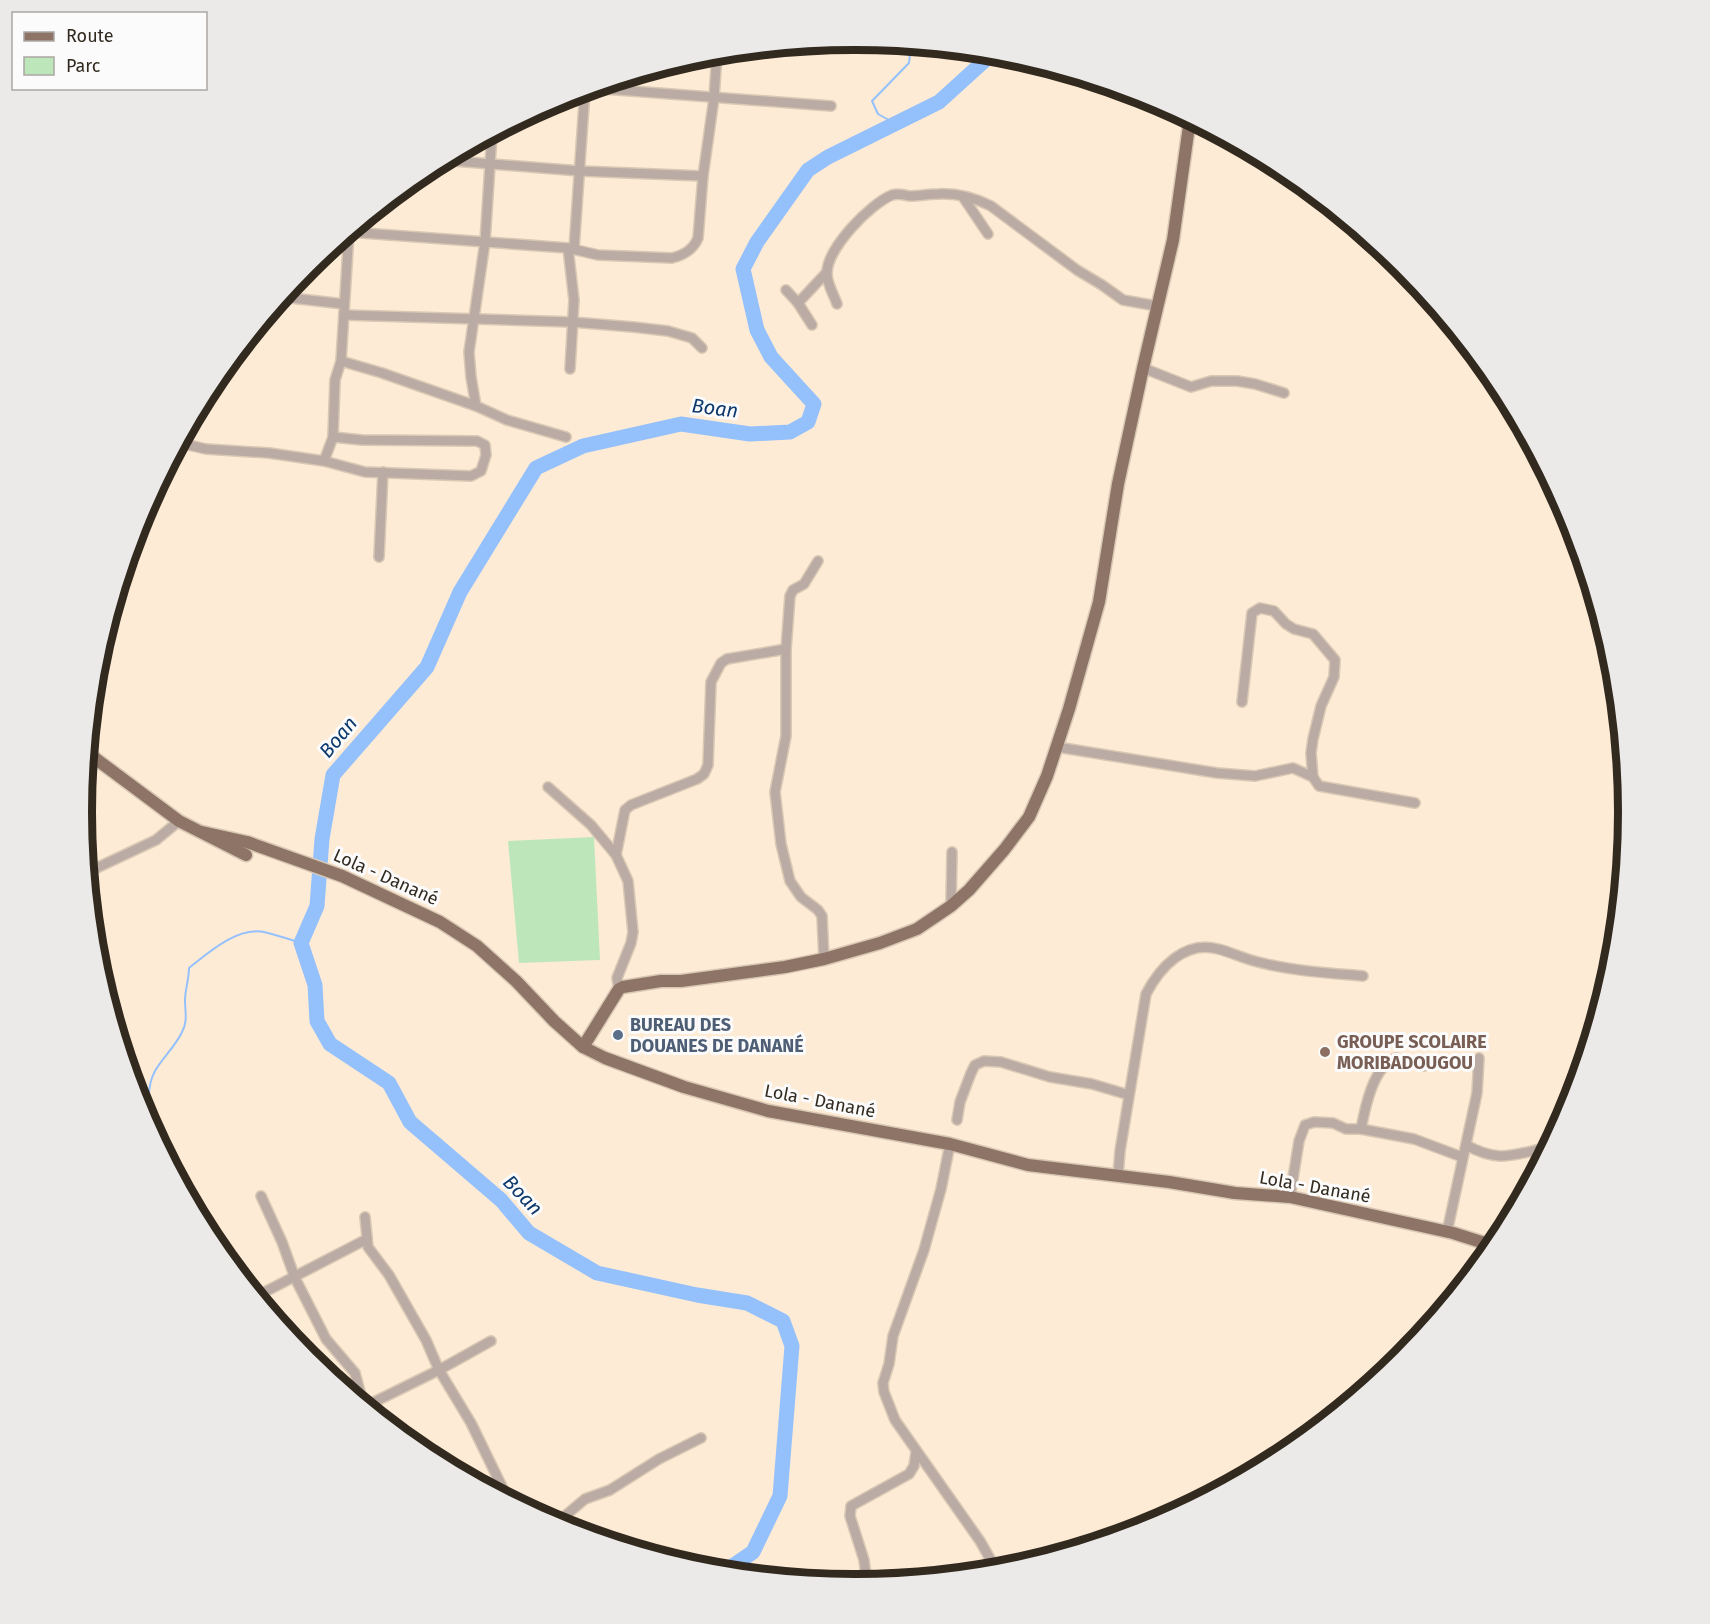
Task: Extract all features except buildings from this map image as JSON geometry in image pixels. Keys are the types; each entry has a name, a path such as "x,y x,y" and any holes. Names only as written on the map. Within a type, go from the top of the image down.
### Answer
{"main road":[{"path":"583,1047 619,989 661,981 681,981 824,959 880,943 917,929 951,906 969,890 1029,818 1037,803 1057,747 1099,602 1118,484 1173,240 1189,127"},
{"name":"Lola - Danané","path":"94,758 179,821 246,855"},
{"name":"Lola - Danané","path":"202,832 247,842 342,876 440,922 477,946 516,981 554,1022 583,1047 604,1058 684,1087 768,1111 950,1144 1028,1165 1235,1193 1290,1197 1447,1232 1484,1243"}],"street":[{"path":"360,233 571,249 598,255 672,258 686,253 698,238 702,215 703,176 714,98 716,62"},
{"path":"611,90 831,106"},
{"path":"570,369 574,300 571,249 580,171 584,100"},
{"path":"476,406 469,351 485,242 491,142"},
{"path":"458,161 580,171 703,176"},
{"path":"798,303 826,272 833,254 849,230 862,217 893,195 947,194 991,206 1077,270 1123,300 1157,306"},
{"path":"963,197 987,234"},
{"path":"324,461 333,437 335,380 341,361 348,243"},
{"path":"826,272 837,304"},
{"path":"786,290 798,303 812,326"},
{"path":"292,298 344,304"},
{"path":"344,315 572,322 668,331 692,338 702,348"},
{"path":"341,361 476,406 507,420 567,436"},
{"path":"1143,368 1191,387 1211,381 1237,381 1284,393"},
{"path":"188,445 206,449 269,453 324,461 365,472 476,475 483,467 486,455 485,445 477,441 362,440 333,437"},
{"path":"379,557 383,472"},
{"path":"818,561 804,584 793,590 790,596 786,649 786,736 775,792 781,844 790,881 801,897 822,916 824,959"},
{"path":"1242,702 1252,613 1260,608 1274,611 1294,629 1310,632 1335,660 1334,677 1321,706 1311,753 1313,777 1319,786 1414,803"},
{"path":"616,855 625,810 631,805 697,779 704,774 708,765 711,682 721,663 727,658 786,649"},
{"path":"1057,747 1216,773 1255,776 1287,768 1313,777"},
{"path":"548,787 591,825 616,855 628,881 632,921 631,943 617,978 619,989"},
{"path":"95,869 156,840 179,821"},
{"path":"951,906 952,852"},
{"path":"1118,1176 1146,994 1178,954 1193,949 1210,948 1257,962 1307,971 1363,976"},
{"path":"1361,1129 1373,1087 1388,1062 1396,1058 1424,1066"},
{"path":"1447,1232 1477,1093 1479,1058"},
{"path":"957,1120 960,1102 971,1073 975,1065 984,1061 1001,1062 1050,1077 1092,1084 1129,1095"},
{"path":"1290,1197 1299,1141 1305,1125 1318,1121 1333,1123 1346,1129 1361,1129 1414,1139 1462,1157"},
{"path":"950,1144 941,1189 924,1250 893,1336 884,1392 888,1406 916,1452 980,1541 992,1562"},
{"path":"1466,1145 1481,1153 1506,1157 1539,1150"},
{"path":"261,1197 282,1242 295,1278 326,1339 355,1373 361,1392"},
{"path":"365,1217 367,1239 372,1254 389,1275 426,1340 439,1370 471,1423 502,1487"},
{"path":"264,1293 367,1239"},
{"path":"372,1402 439,1370 491,1341"},
{"path":"564,1516 585,1498 610,1490 659,1459 701,1438"},
{"path":"866,1574 864,1560 850,1516 851,1506 909,1474 914,1466 916,1452"}],"green space":[{"path":"594,837 600,960 519,963 508,841"}],"waterway":[{"path":"896,124 878,114 872,101 909,63 910,52"},
{"name":"Boan","path":"735,1565 753,1552 780,1496 792,1346 783,1321 747,1303 697,1295 597,1273 529,1233 501,1200 410,1122 389,1083 330,1044 317,1021 315,985 301,943 317,906 322,839 333,775 427,667 460,592 536,468 583,446 681,424 750,434 790,432 808,422 814,404 771,357 757,330 743,269 757,242 808,170 828,157 939,102 984,61"},
{"path":"149,1099 155,1071 184,1028 189,968 224,942 244,933 264,932 301,943"}],"place":[{"name":"BUREAU DES DOUANES DE DANANÉ","path":"618,1035"},
{"name":"GROUPE SCOLAIRE MORIBADOUGOU","path":"1325,1052"}]}
